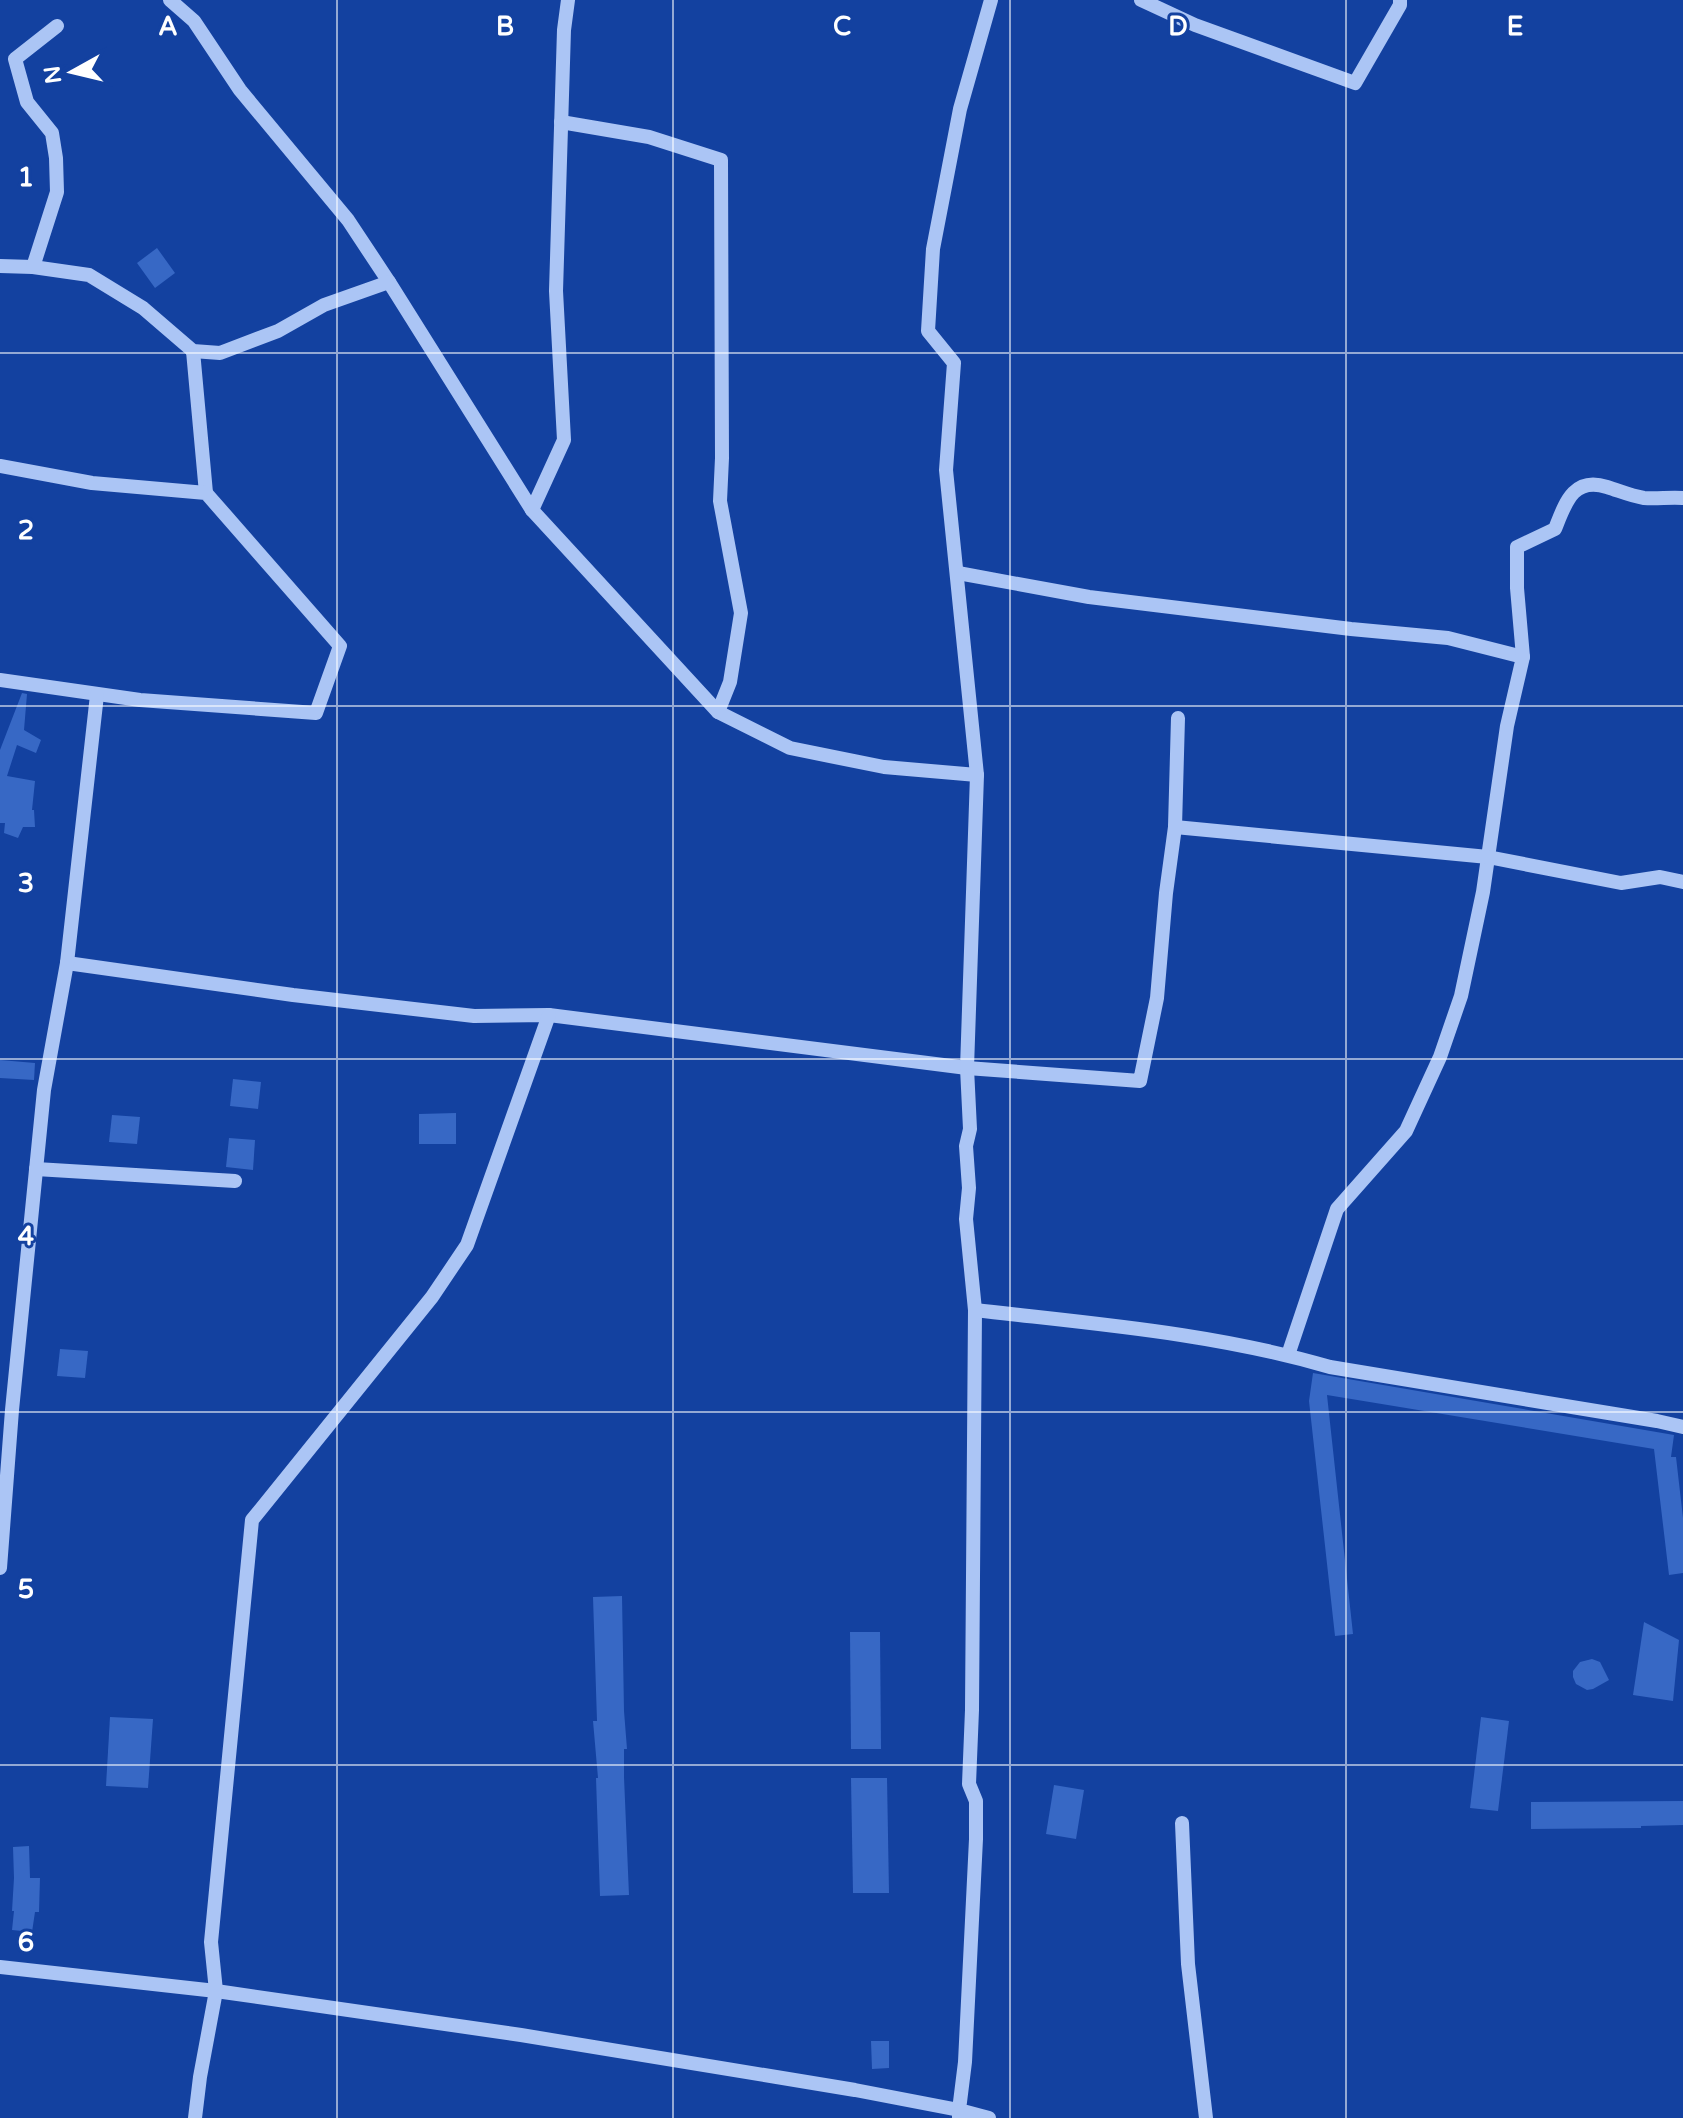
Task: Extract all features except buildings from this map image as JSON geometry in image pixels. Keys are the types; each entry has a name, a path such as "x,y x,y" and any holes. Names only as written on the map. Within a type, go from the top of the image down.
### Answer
{"street":[{"path":"170,0 194,21 240,90 348,220 532,510 718,712 790,748 884,767 977,775"},
{"path":"532,510 564,440 556,291 564,30 568,0"},
{"path":"959,2114 965,2062 976,1839 976,1801 969,1784 975,1310 966,1219 969,1188 966,1146 970,1129 967,1068 977,775 946,470 954,363 928,331 933,249 960,109 991,0"},
{"path":"1141,0 1195,25 1355,83 1400,0"},
{"path":"33,267 57,192 56,158 52,133 27,102 15,59 57,26"},
{"path":"561,122 649,137 721,160 720,501 741,613 730,682 718,712"},
{"path":"0,266 89,275 143,308 193,351 220,353 278,331 324,305 389,282"},
{"path":"0,680 140,700 316,713 340,646 206,493 193,351"},
{"path":"0,466 92,483 206,493"},
{"path":"1288,1355 1337,1209 1406,1131 1440,1057 1461,996 1488,857 1507,726 1523,657 1517,547 1555,529 1566,502 1575,490 1587,485 1604,485 1647,498 1683,498"},
{"path":"958,573 1089,597 1448,638 1523,657"},
{"path":"0,1568 12,1410 44,1090 67,963 97,695"},
{"path":"67,963 293,995 474,1016 549,1015 967,1068 1140,1081 1157,998 1175,827 1178,718"},
{"path":"1175,827 1488,857 1621,883 1660,877 1683,882"},
{"path":"195,2118 216,1991 211,1942 252,1520 432,1297 467,1245 549,1015"},
{"path":"36,1169 235,1181"},
{"path":"975,1310 1192,1335 1330,1367 1683,1427"},
{"path":"1182,1823 1188,1964 1206,2118"},
{"path":"0,1967 216,1991 521,2035 855,2090 989,2118"}]}
